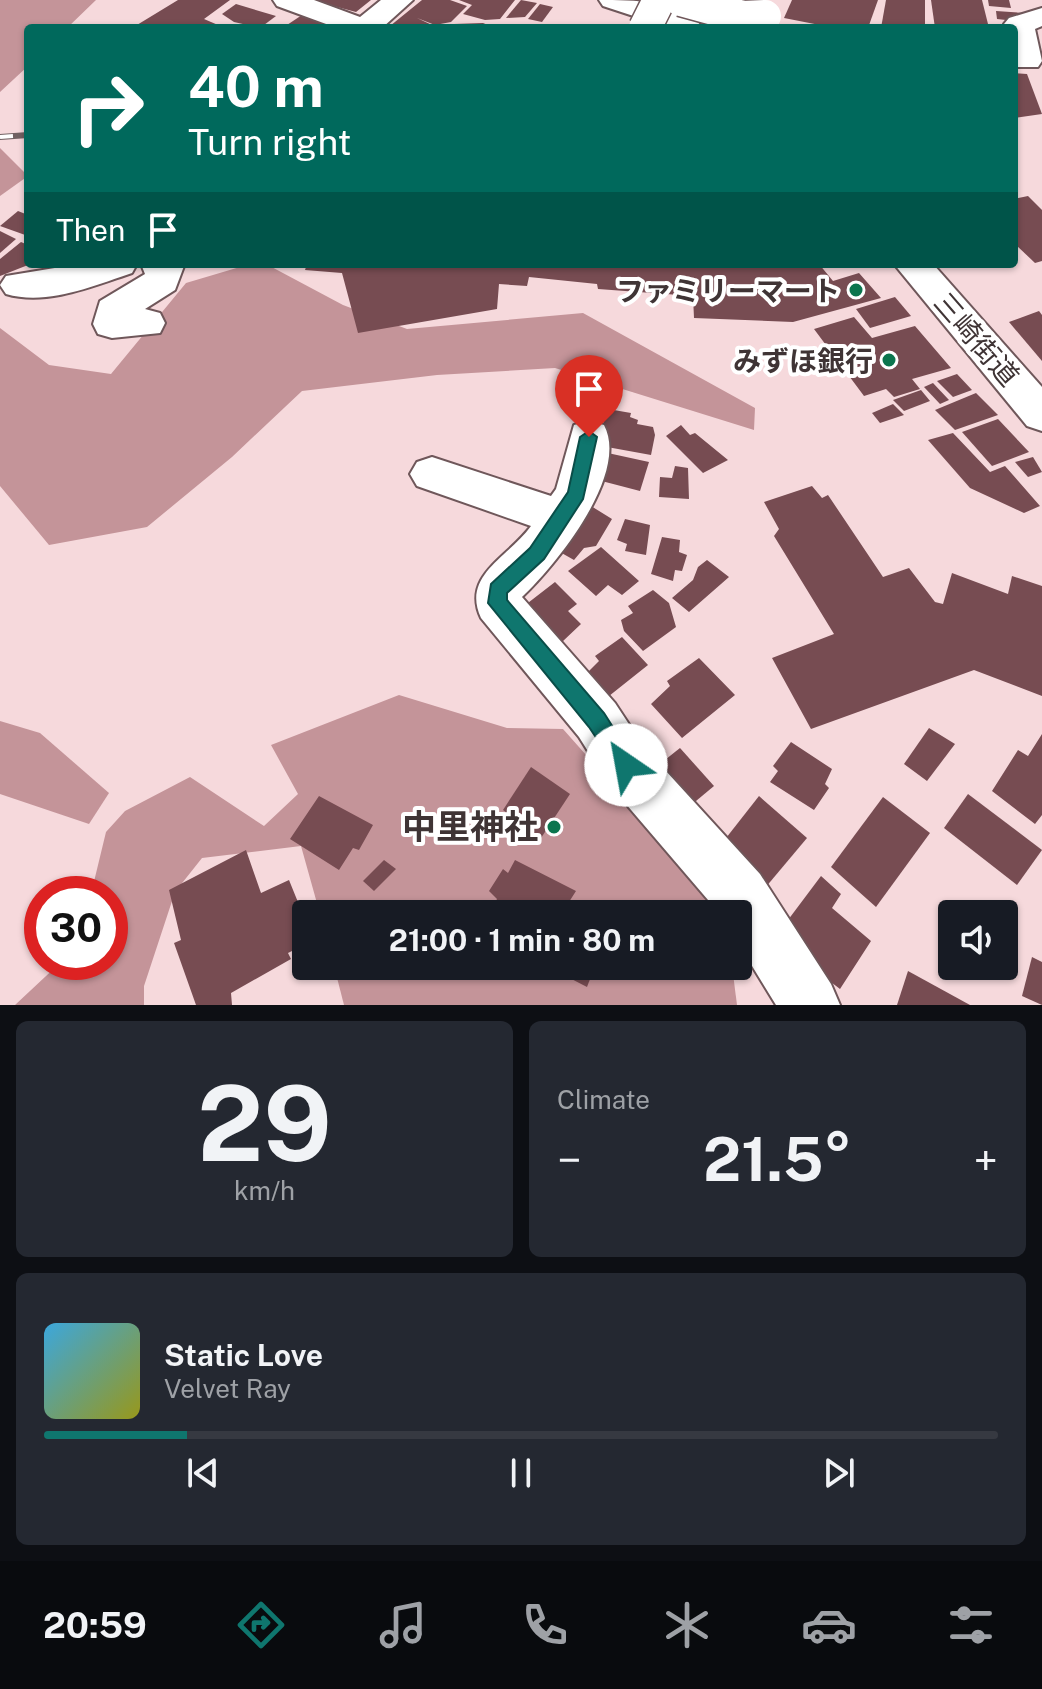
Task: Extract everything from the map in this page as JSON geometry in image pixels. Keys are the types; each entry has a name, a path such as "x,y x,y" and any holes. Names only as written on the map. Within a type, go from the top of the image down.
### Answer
{"street":[{"path":"287,0 353,24"},
{"path":"369,24 399,0"},
{"path":"613,0 680,15 751,18"},
{"path":"656,24 680,15 701,0"},
{"path":"1028,61 1019,24 1042,17"},
{"path":"9,288 56,268"},
{"path":"9,288 68,281 107,268"},
{"path":"146,323 112,324 113,311 162,281 165,268"},
{"name":"三崎街道","path":"916,268 1029,381 1042,415"},
{"path":"589,437 577,494 537,554 498,590 498,603 597,720 626,765 740,894 810,1005"},
{"path":"432,474 561,518"}],"shaded area":[{"path":"0,0 96,0 71,24 24,24 24,70 0,92"},
{"path":"0,148 24,172 24,179 0,196"},
{"path":"237,268 274,268 343,305 407,329 583,313 755,408 754,430 555,368 437,375 302,391 232,457 147,527 49,545 0,486 0,328 49,365 111,374 186,283"},
{"path":"399,695 507,728 563,729 697,880 705,900 316,900 301,846 202,858 175,892 144,986 144,1005 15,1005 42,980 128,980 128,876 95,876 106,832 125,811 190,777 264,826 298,794 271,745"},
{"path":"0,721 40,733 109,793 89,824 0,794"},
{"path":"338,980 734,980 737,1005 344,1005"}],"building":[{"path":"178,0 230,0 204,19 216,24 139,24"},
{"path":"311,0 371,0 356,12"},
{"path":"422,0 450,0 467,6 451,22 432,24 417,18 430,24 392,24"},
{"path":"459,0 515,0 500,19 485,20 463,14 472,5"},
{"path":"521,0 537,3 525,17 506,18"},
{"path":"792,0 878,0 869,24 815,24 784,18"},
{"path":"886,0 925,0 925,24 882,24"},
{"path":"931,0 982,0 988,24 934,24"},
{"path":"988,0 1009,0 1011,8 989,6"},
{"path":"236,4 276,16 265,24 243,24 222,14"},
{"path":"540,4 553,7 542,22 528,19"},
{"path":"996,11 1025,13 1015,21 997,19"},
{"path":"302,15 326,24 288,24"},
{"path":"1018,73 1027,74 1042,114 1018,117"},
{"path":"1028,196 1042,210 1042,261 1035,263 1018,247 1018,198"},
{"path":"18,211 24,213 24,235 0,226"},
{"path":"0,231 16,239 0,253"},
{"path":"21,242 24,243 24,267 0,276 0,259"},
{"path":"822,268 833,281 859,273 881,298 793,322 694,318 693,296 598,289 597,284 529,277 527,286 499,284 497,309 358,333 342,273 305,270"},
{"path":"895,297 911,316 870,328 856,309"},
{"path":"1039,311 1042,315 1042,361 1009,322"},
{"path":"854,317 872,338 915,326 951,368 912,379 920,389 894,397 886,389 864,396 814,329"},
{"path":"957,374 972,390 953,397 937,381"},
{"path":"933,383 949,400 940,404 924,387"},
{"path":"921,390 930,401 904,411 893,400"},
{"path":"976,393 998,415 955,430 935,410"},
{"path":"893,404 904,415 880,423 872,413"},
{"path":"608,409 631,413 630,417 638,420 637,424 653,427 655,435 651,455 596,445"},
{"path":"998,419 1029,452 992,466 962,432"},
{"path":"681,425 690,435 695,433 728,460 703,473 666,436"},
{"path":"953,433 990,472 1005,466 1040,506 1024,513 970,488 928,440"},
{"path":"594,450 649,462 640,491 594,479"},
{"path":"1033,457 1042,472 1028,477 1015,462"},
{"path":"675,466 688,468 689,499 659,497 660,477 672,478"},
{"path":"812,486 822,498 828,495 883,577 909,568 935,602 943,604 952,573 1008,594 1012,576 1042,586 1042,696 974,670 811,729 772,658 834,634 774,536 779,529 764,502"},
{"path":"591,506 612,519 596,546 584,548 574,560 551,547"},
{"path":"625,519 650,525 646,555 625,551 627,544 617,540"},
{"path":"662,537 680,540 679,552 687,555 682,571 675,570 673,581 651,574"},
{"path":"601,547 639,581 622,595 608,585 596,596 568,571"},
{"path":"707,560 729,577 689,612 672,598 693,580 698,567"},
{"path":"555,582 577,604 568,611 581,624 562,642 524,606"},
{"path":"653,590 669,603 676,627 643,651 624,631 621,620 633,613 628,606"},
{"path":"622,637 648,665 604,700 583,677 599,661 595,656"},
{"path":"699,658 735,695 682,738 651,704 670,686 667,681"},
{"path":"929,728 955,744 927,781 904,764"},
{"path":"1042,734 1042,815 1035,824 992,791 1018,750 1028,756"},
{"path":"791,742 832,769 825,784 829,788 814,810 770,782 778,771 773,766"},
{"path":"680,748 714,786 684,811 651,771"},
{"path":"531,767 570,794 541,838 503,810"},
{"path":"968,794 1042,850 1017,885 944,828"},
{"path":"319,796 373,825 359,850 353,848 339,870 290,839"},
{"path":"759,796 807,838 765,888 719,847"},
{"path":"883,797 930,833 876,907 831,867"},
{"path":"246,850 261,893 289,880 297,900 292,900 292,951 288,953 291,959 231,993 232,1005 196,1005 174,943 181,940 169,890"},
{"path":"384,860 396,869 374,891 363,881"},
{"path":"515,860 576,891 570,900 496,900 489,891 503,869 508,873"},
{"path":"821,876 841,894 832,908 871,941 840,989 802,960 779,932"},
{"path":"1032,957 1042,962 1042,1005 1022,996"},
{"path":"908,971 970,1005 897,1005"},
{"path":"573,980 590,980 587,987"}],"railway":[{"path":"0,137 24,135"}],"place":[{"name":"ファミリーマート","path":"856,290"},
{"name":"みずほ銀行","path":"889,360"},
{"name":"中里神社","path":"554,827"}],"route":[{"path":"589,437 577,494 537,554 498,590 498,603 597,720 626,765"}]}
